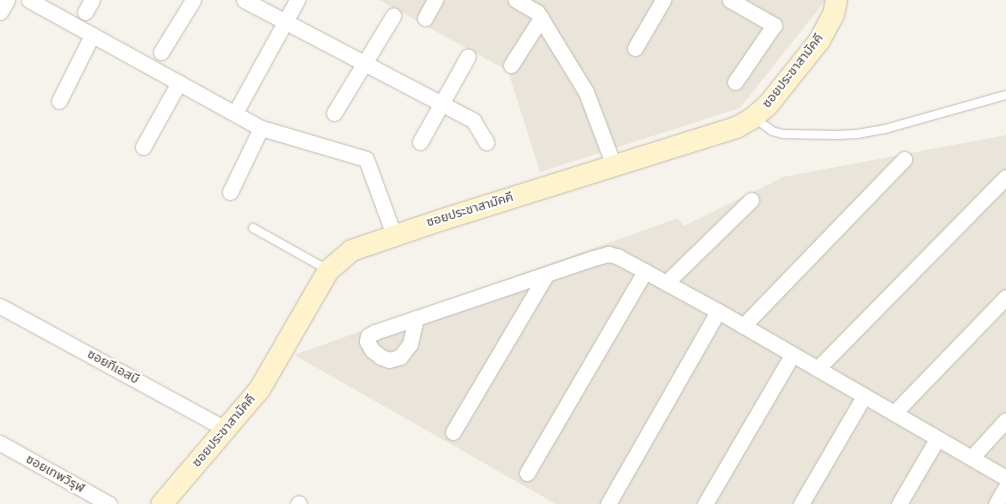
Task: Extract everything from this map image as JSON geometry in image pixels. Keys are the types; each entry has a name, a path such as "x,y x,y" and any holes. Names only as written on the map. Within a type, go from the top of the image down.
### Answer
{"street":[{"path":"0,12 7,0"},
{"path":"30,0 261,128 366,159 394,235"},
{"path":"161,52 193,0"},
{"path":"244,0 472,120 486,142"},
{"path":"235,114 297,0"},
{"path":"425,18 435,0"},
{"path":"516,0 541,10 586,92 614,166"},
{"path":"635,48 663,0"},
{"path":"730,0 774,25 735,82"},
{"name":"ซอยประชาสามัคคี","path":"161,504 263,384 328,270 351,250 394,235 736,127 753,118 767,105 819,40 833,14 836,0"},
{"path":"511,65 541,10"},
{"path":"334,114 393,16"},
{"path":"58,101 92,35"},
{"path":"420,142 468,56"},
{"path":"143,147 178,82"},
{"path":"230,192 261,128"},
{"path":"743,326 904,159"},
{"path":"817,369 1006,177"},
{"path":"666,282 751,200"},
{"path":"416,318 608,254 617,256 718,311 1006,478"},
{"path":"527,473 645,271"},
{"path":"453,432 546,275"},
{"path":"894,413 1006,297"},
{"name":"ซอยทีเอสบี","path":"0,306 226,429"},
{"path":"608,504 718,311"},
{"path":"705,504 792,354"},
{"path":"801,504 864,396"},
{"path":"972,457 1006,420"},
{"path":"899,504 937,439"},
{"name":"ซอยเทพวิรุฬ","path":"0,443 109,504"},
{"path":"996,504 1006,487"}],"lane":[{"path":"753,118 772,131 783,134 857,134 885,129 1006,95"},
{"path":"253,228 328,270"}],"shaded area":[{"path":"379,0 825,1 740,108 540,172 508,71"},
{"path":"1006,135 1006,504 556,504 294,355 678,218 684,226 783,177"}]}
